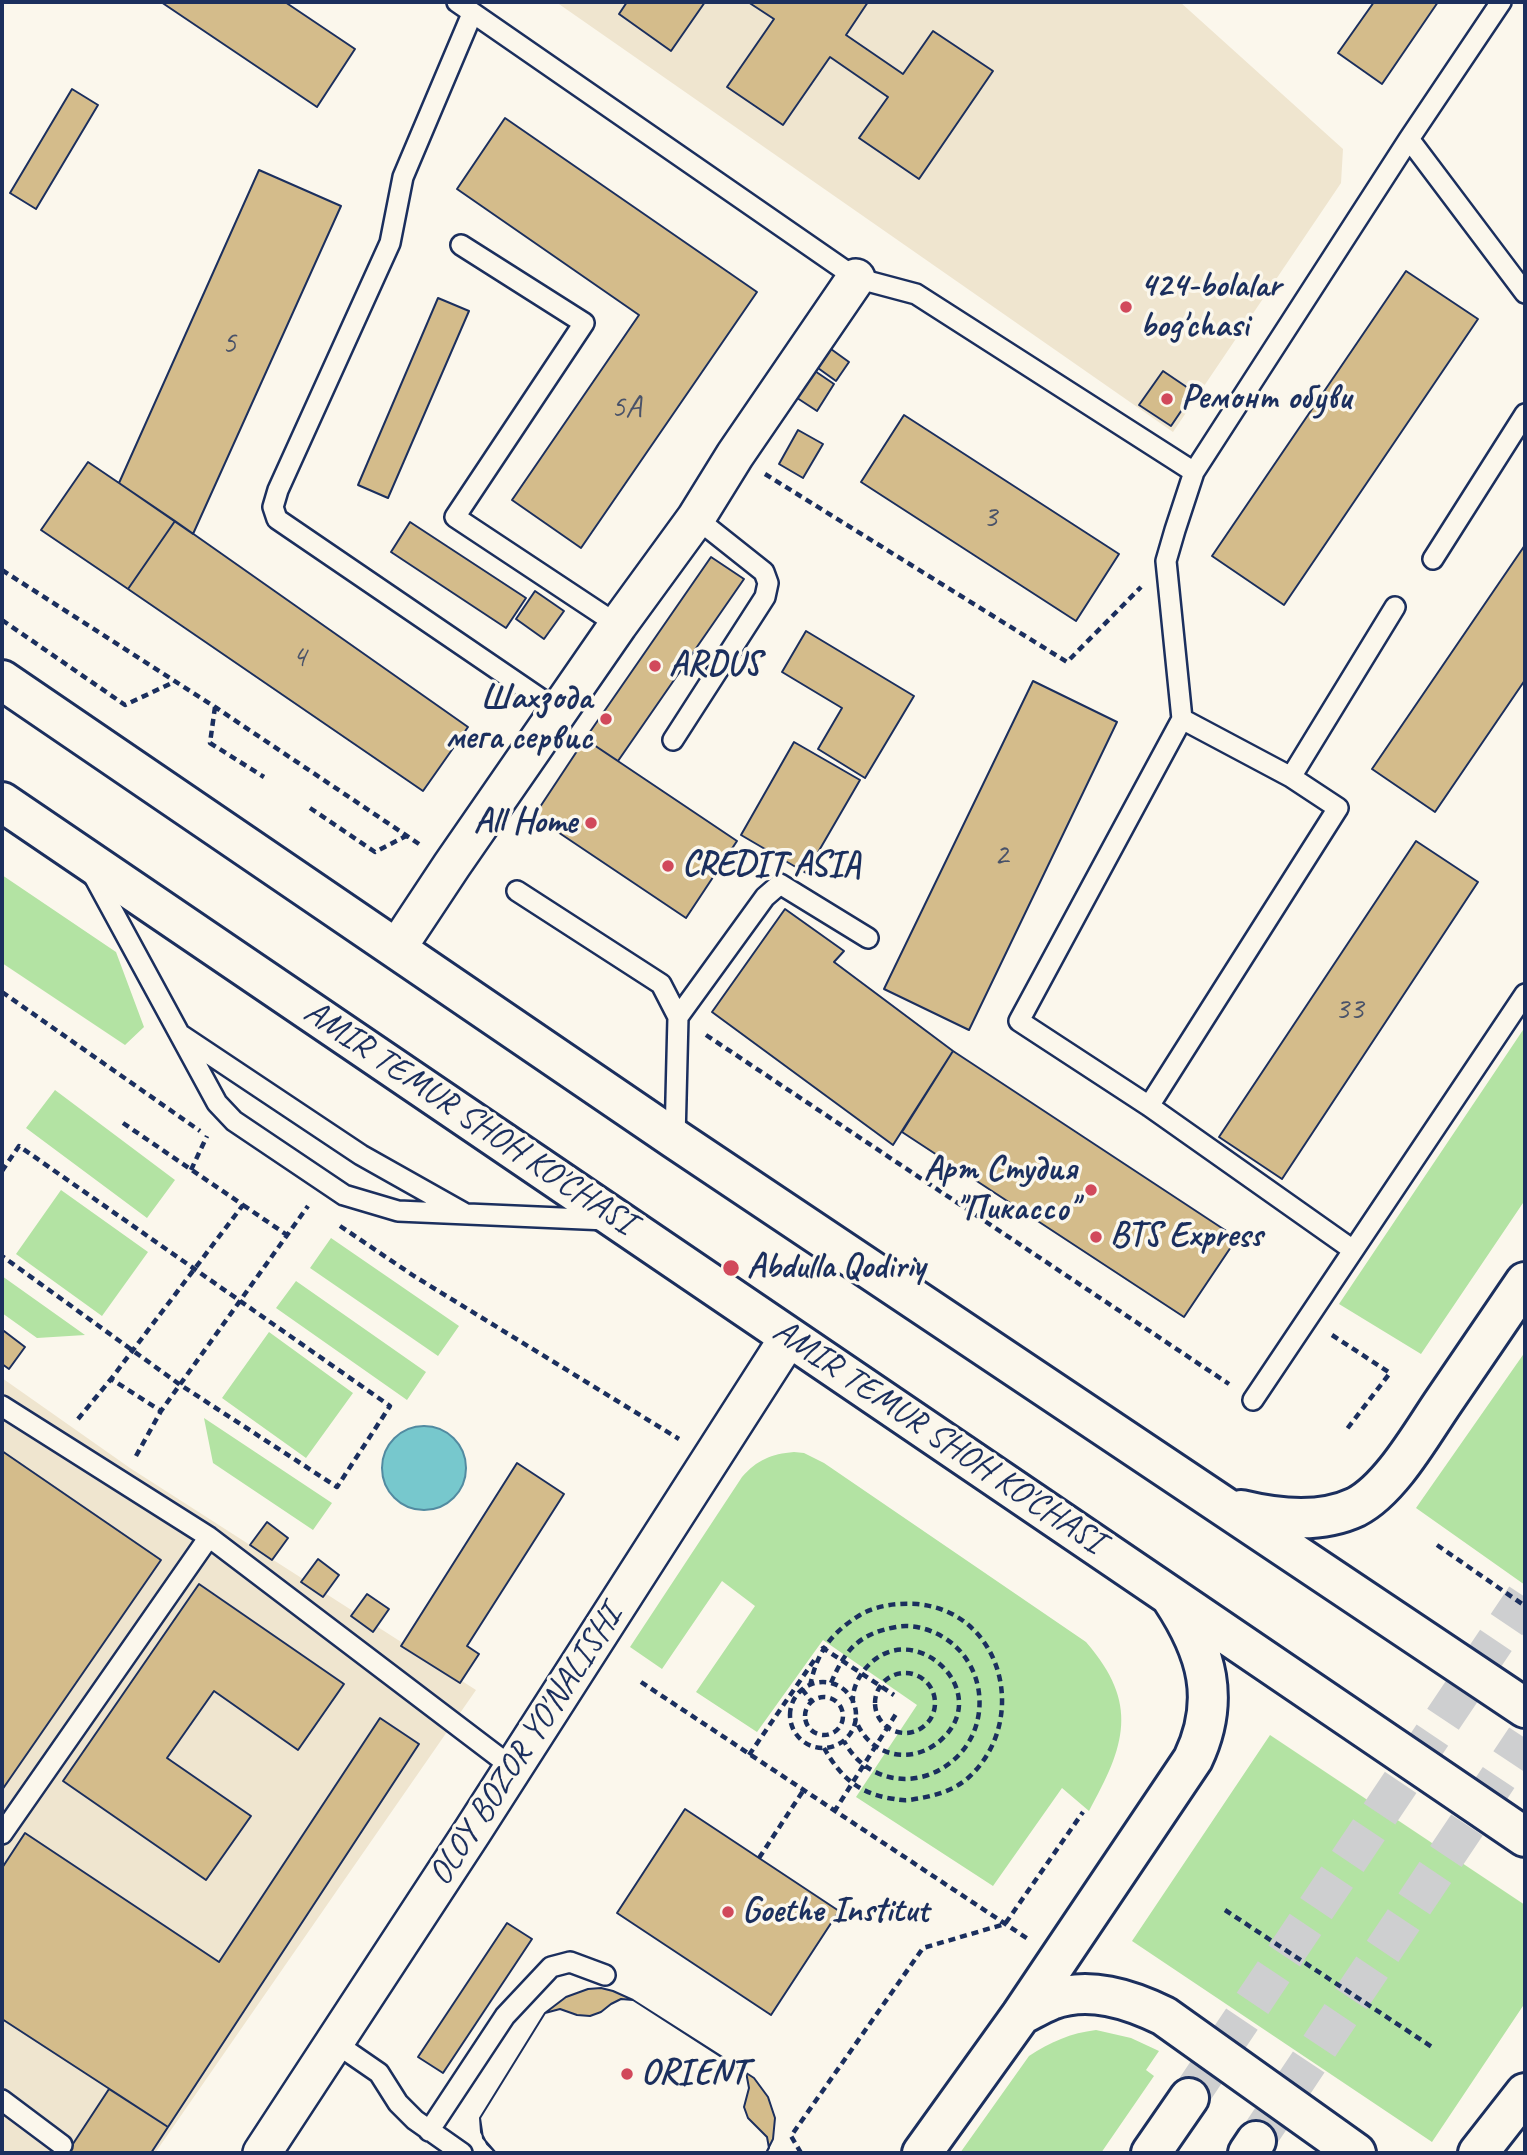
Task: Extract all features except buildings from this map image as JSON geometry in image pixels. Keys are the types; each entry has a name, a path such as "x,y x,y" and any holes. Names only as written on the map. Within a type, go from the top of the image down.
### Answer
{"main road":[{"path":"2,680 675,1139 1525,1708"},
{"name":"AMIR TEMUR SHOH KO'CHASI","path":"2,802 1525,1837"},
{"path":"1224,1505 1265,1515 1319,1518 1346,1511 1371,1497 1405,1457 1525,1282"},
{"path":"922,2153 1021,2015 1193,1759 1201,1742 1207,1723 1209,1702 1201,1656 1181,1613 1166,1591"},
{"path":"1021,2015 1050,2001 1081,1994 1115,1997 1147,2008 1175,2024 1356,2153"},
{"path":"1478,2153 1525,2092"},
{"path":"1151,2153 1189,2098"}],"street":[{"path":"397,948 618,625 696,518 735,455 856,278"},
{"name":"OLOY BOZOR YO'NALISHI","path":"262,2153 789,1337"}],"lane":[{"path":"1353,1250 1149,1106 1019,1021 1182,719 1166,561 1194,472 1409,139 1501,2"},
{"path":"559,712 277,519 273,507 278,490 390,243 403,177 465,8 856,278 916,294 1194,472"},
{"path":"1409,139 1525,293"},
{"path":"461,245 584,323 455,517 618,625"},
{"path":"1433,559 1525,414"},
{"path":"673,740 765,597 768,583 764,572 696,518"},
{"path":"1291,777 1395,607"},
{"path":"1149,1106 1338,808 1291,777 1182,719"},
{"path":"84,858 177,1033 217,1103 234,1121 344,1195 398,1211 620,1221"},
{"path":"678,1017 765,897 780,884 868,938"},
{"path":"517,891 661,984 678,1017 675,1139"},
{"path":"1252,1400 1525,994"},
{"path":"177,1033 361,1155 468,1215"},
{"path":"2,1406 209,1537 513,1768"},
{"path":"2,1834 209,1537"},
{"path":"429,2131 505,2016 551,1966 570,1962 605,1975"},
{"path":"334,2042 379,2073 398,2103 415,2120 462,2153"},
{"path":"2,2100 62,2145"}],"path":[{"path":"735,455 1067,662 1166,561"},
{"path":"2,620 125,705 175,681"},
{"path":"215,707 210,743 264,777"},
{"path":"310,808 376,852 406,836"},
{"path":"124,1123 287,1235"},
{"path":"191,1170 207,1136"},
{"path":"2,1171 19,1146 390,1406 337,1487 179,1384 2,1256"},
{"path":"71,1427 111,1379 243,1205"},
{"path":"136,1457 179,1384 309,1205"},
{"path":"1308,1319 1390,1373 1347,1429"},
{"path":"111,1379 161,1411"},
{"path":"1437,1545 1525,1606"},
{"path":"748,1755 823,1648 841,1627 870,1609 900,1603 930,1605 958,1618 981,1638 997,1664 1003,1694 1001,1724 990,1753 967,1779 937,1795 904,1801 870,1795 852,1784 832,1763 824,1748"},
{"path":"831,1683 841,1660 856,1643 877,1630 900,1626 924,1628 946,1638 964,1654 976,1675 981,1699 978,1723 968,1744 950,1763 926,1776 900,1779 874,1773 864,1766 844,1741"},
{"path":"823,1648 894,1695"},
{"path":"810,1686 813,1670 823,1648"},
{"path":"899,1650 916,1651 933,1657 946,1669 955,1683 958,1701 956,1718 948,1734 935,1746 920,1754 903,1756 876,1747 859,1730 855,1718 852,1696 862,1674 868,1664 882,1655 899,1650"},
{"path":"912,1673 929,1684 933,1692 933,1712 922,1728 903,1733 888,1728 874,1708 874,1698 880,1685 892,1675 912,1673"},
{"path":"640,1682 1058,1959"},
{"path":"853,1703 846,1691 831,1683 814,1683 802,1689 792,1705 792,1725 796,1735 804,1742 813,1747 824,1748 844,1741 852,1732 855,1718"},
{"path":"802,1689 812,1702"},
{"path":"823,1697 839,1705 843,1716 839,1728 822,1735 811,1730 806,1713 812,1702 823,1697"},
{"path":"834,1812 896,1714"},
{"path":"759,1858 803,1791"},
{"path":"802,2153 791,2136 923,1948 1005,1924 1083,1812"},
{"path":"1225,1910 1436,2049"}],"shaded area":[{"name":"424-bolalar bog'chasi","path":"556,2 1180,2 1343,149 1341,183 1173,432"},
{"path":"2,1378 130,1468 476,1690 155,2153 2,2153"}],"green space":[{"path":"2,875 116,952 144,1027 125,1045 2,963"},
{"path":"1525,1027 1525,1200 1421,1354 1339,1304"},
{"path":"55,1090 175,1180 147,1218 26,1128"},
{"path":"61,1190 148,1252 102,1316 16,1254"},
{"path":"331,1238 459,1326 438,1356 310,1268"},
{"path":"2,1276 85,1335 37,1338 2,1313"},
{"path":"296,1281 426,1372 407,1400 276,1308"},
{"path":"269,1332 353,1393 306,1458 222,1398"},
{"path":"1525,1352 1525,1585 1416,1508"},
{"path":"204,1418 332,1503 313,1530 213,1463"},
{"path":"794,1452 804,1453 824,1463 1086,1642 1103,1664 1114,1685 1120,1706 1118,1745 1089,1811 1062,1788 993,1886 856,1797 917,1705 823,1640 757,1732 696,1692 755,1606 722,1581 662,1669 630,1647 742,1477 765,1459"},
{"path":"1270,1735 1525,1905 1525,2003 1432,2142 1132,1941"},
{"path":"1096,2030 1131,2038 1159,2051 1146,2070 1154,2076 1101,2153 960,2153 1029,2056 1061,2039"}],"water":[{"path":"424,1426 447,1433 459,1445 466,1468 459,1491 447,1503 424,1510 401,1503 389,1491 382,1468 389,1445 401,1433"}],"tunnel":[{"path":"1189,2098 1525,1597"},
{"path":"1256,2141 1525,1738"}],"place":[{"name":"424-bolalar bog'chasi","path":"1126,307"},
{"name":"Ремонт обуви","path":"1167,399"},
{"name":"ARDUS","path":"655,666"},
{"name":"Шахзода мега сервис","path":"606,719"},
{"name":"All Home","path":"591,823"},
{"name":"CREDIT ASIA","path":"668,866"},
{"name":"Арт Студия \"Пикассо\"","path":"1091,1190"},
{"name":"BTS Express","path":"1096,1237"},
{"name":"Abdulla Qodiriy","path":"731,1268"},
{"name":"Goethe Institut","path":"728,1912"},
{"name":"ORIENT","path":"627,2074"}]}
